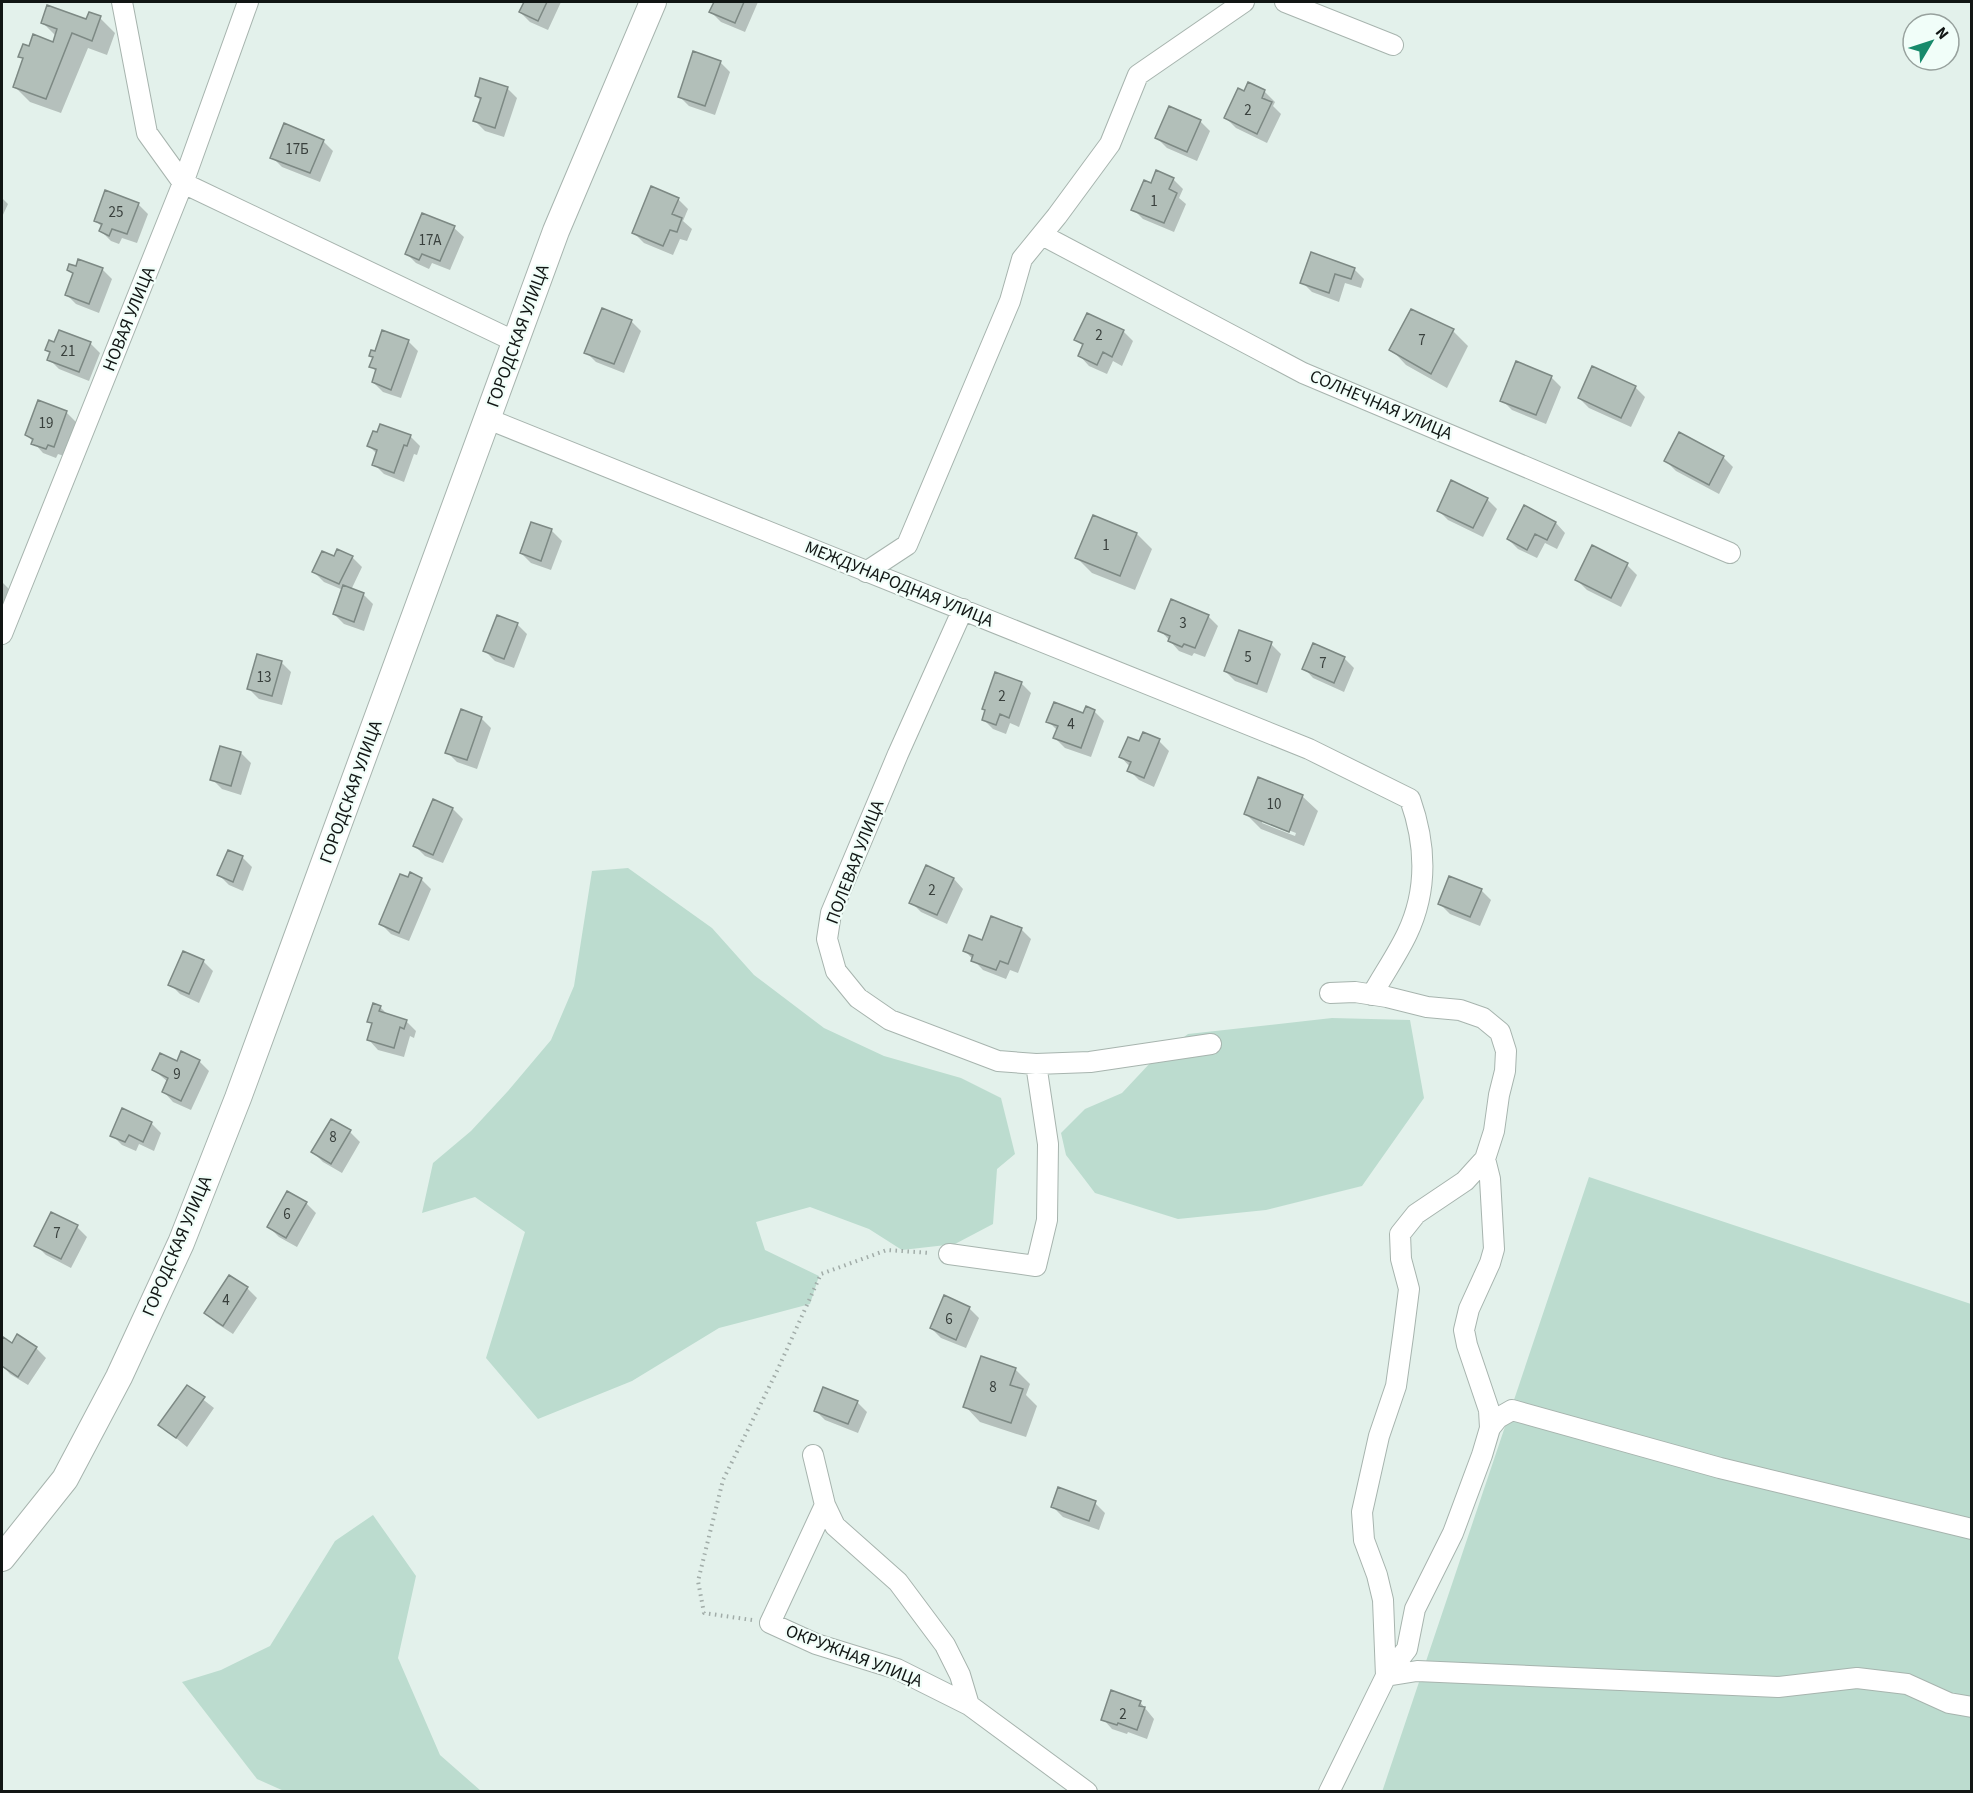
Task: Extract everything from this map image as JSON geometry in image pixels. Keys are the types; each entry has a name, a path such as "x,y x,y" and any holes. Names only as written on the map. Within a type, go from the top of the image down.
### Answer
{"main road":[{"name":"ГОРОДСКАЯ УЛИЦА","path":"2,1558 65,1479 119,1377 181,1243 242,1087 556,231 653,2"}],"street":[{"path":"122,2 147,133 183,183 516,342"},
{"name":"НОВАЯ УЛИЦА","path":"2,634 183,183 248,2"},
{"path":"866,572 907,545 1010,301 1022,259 1110,144 1138,75 1244,2"},
{"path":"1285,2 1393,45"},
{"name":"СОЛНЕЧНАЯ УЛИЦА","path":"1042,235 1303,373 1730,553"},
{"name":"МЕЖДУНАРОДНАЯ УЛИЦА","path":"488,419 1309,749 1410,799 1421,841 1423,879 1419,904 1407,935 1372,995"},
{"name":"ПОЛЕВАЯ УЛИЦА","path":"963,609 898,754 831,913 827,939 836,970 858,998 890,1020 998,1061 1036,1064 1090,1062 1211,1044"},
{"path":"1330,993 1355,992 1427,1007 1460,1010 1483,1018 1500,1032 1506,1051 1505,1071 1494,1131 1485,1159 1465,1181 1416,1214 1400,1234 1401,1259 1409,1289 1403,1336 1396,1386 1379,1436 1362,1512 1364,1540 1377,1575 1383,1600 1386,1676"},
{"path":"948,1254 1036,1266 1047,1220 1048,1144 1036,1064"},
{"path":"1485,1159 1490,1179 1494,1249 1490,1263 1468,1309 1464,1330 1489,1410 1490,1428"},
{"path":"1329,1791 1386,1676 1407,1649 1415,1610 1453,1533 1490,1428 1498,1418 1512,1410 1720,1468 1971,1529"},
{"path":"813,1455 825,1505 835,1526 898,1582 945,1645 960,1675 969,1705"},
{"name":"ОКРУЖНАЯ УЛИЦА","path":"825,1505 770,1623 816,1644 897,1669 969,1705 1087,1791"},
{"path":"1386,1676 1417,1671 1778,1687 1857,1678 1906,1684 1949,1703 1971,1707"}],"path":[{"path":"770,1623 704,1613 698,1581 723,1480 777,1371 821,1274 887,1250 948,1254"}],"green space":[{"path":"628,868 712,928 754,975 824,1028 884,1056 961,1078 1001,1098 1015,1154 997,1169 993,1224 955,1244 902,1250 869,1229 810,1207 756,1222 765,1250 819,1276 810,1304 719,1328 632,1381 538,1419 486,1358 525,1232 475,1197 422,1213 433,1163 471,1131 551,1040 574,986 592,871"},
{"path":"1332,1018 1410,1020 1424,1098 1362,1186 1266,1210 1178,1219 1095,1193 1066,1155 1061,1133 1085,1109 1122,1093 1152,1061 1188,1034"},
{"path":"1589,1177 1971,1304 1971,1791 1382,1792"},
{"path":"373,1515 416,1576 398,1658 440,1755 481,1791 284,1791 257,1779 182,1682 221,1670 270,1646 335,1541"}],"building":[{"path":"524,2 547,2 538,21 519,12"},
{"path":"714,2 744,2 735,23 709,12"},
{"path":"47,5 86,19 89,12 101,16 92,41 72,33 46,99 13,87 23,58 18,57 23,44 29,46 33,34 53,42 57,29 41,23"},
{"path":"693,51 721,61 705,106 678,97"},
{"path":"480,78 508,87 495,128 473,121 481,98 475,96"},
{"path":"1248,82 1265,90 1262,98 1272,102 1257,134 1224,118 1238,88 1244,91"},
{"path":"1169,106 1201,120 1187,152 1155,138"},
{"path":"284,123 324,140 310,173 270,158"},
{"path":"1156,170 1174,178 1169,189 1177,193 1164,223 1131,210 1144,180 1151,183"},
{"path":"651,186 679,198 672,214 682,218 677,232 670,230 663,246 632,233"},
{"path":"105,190 139,203 127,234 112,229 109,236 99,231 102,224 94,221"},
{"path":"422,213 455,226 440,261 422,254 419,260 405,254"},
{"path":"1311,252 1355,268 1351,279 1335,274 1329,293 1300,283"},
{"path":"78,259 103,268 89,304 65,295 73,273 67,270 69,264 76,266"},
{"path":"602,308 632,320 614,364 584,353"},
{"path":"1411,309 1454,329 1431,374 1389,350"},
{"path":"1087,313 1124,330 1112,357 1103,352 1097,365 1078,356 1083,344 1074,340"},
{"path":"59,330 91,342 79,372 47,360 50,352 45,350 49,340 54,342"},
{"path":"382,330 409,340 391,390 372,382 376,369 369,367 373,357 369,356 371,350 375,351"},
{"path":"1516,361 1552,376 1536,415 1500,401"},
{"path":"1592,366 1636,386 1621,418 1578,398"},
{"path":"38,400 67,411 54,447 48,445 46,449 31,444 33,439 25,435"},
{"path":"380,424 411,435 407,446 404,445 394,473 372,465 377,450 367,446 373,431 377,432"},
{"path":"1679,432 1724,456 1709,485 1664,461"},
{"path":"1451,480 1488,498 1473,528 1437,511"},
{"path":"1524,505 1556,522 1547,540 1535,534 1527,550 1507,539"},
{"path":"1093,515 1137,533 1120,576 1075,558"},
{"path":"531,522 552,529 541,561 520,553"},
{"path":"1592,545 1628,563 1611,598 1575,580"},
{"path":"337,549 353,556 339,584 312,572 322,551 334,556"},
{"path":"343,585 364,593 354,622 333,614"},
{"path":"1171,599 1209,615 1195,648 1184,644 1182,647 1168,641 1170,636 1158,631"},
{"path":"497,615 518,623 504,659 483,651"},
{"path":"1239,630 1272,642 1257,684 1224,671"},
{"path":"1313,643 1345,657 1334,683 1302,669"},
{"path":"257,654 282,661 272,696 247,689"},
{"path":"995,672 1022,682 1009,718 1000,714 996,725 982,720 985,710 982,709"},
{"path":"1054,702 1083,713 1086,706 1095,710 1081,748 1053,738 1058,726 1046,722"},
{"path":"461,709 482,717 467,760 445,753"},
{"path":"1143,732 1160,739 1144,778 1127,771 1131,762 1119,757 1128,737 1139,741"},
{"path":"220,746 241,752 231,786 210,780"},
{"path":"1258,777 1303,795 1289,832 1244,814"},
{"path":"433,799 453,808 433,855 413,846"},
{"path":"228,850 243,856 233,882 217,875"},
{"path":"926,865 954,878 937,915 909,903"},
{"path":"410,872 422,878 399,933 379,924 400,874 408,877"},
{"path":"1449,876 1482,889 1470,917 1438,904"},
{"path":"991,916 1022,928 1008,964 1000,961 996,970 971,961 973,955 963,951 969,935 982,940"},
{"path":"183,951 204,960 189,994 168,985"},
{"path":"373,1003 381,1006 379,1011 407,1020 404,1029 400,1027 394,1048 367,1040 372,1023 367,1022"},
{"path":"181,1051 200,1060 181,1101 162,1092 168,1078 152,1070 160,1053 177,1061"},
{"path":"122,1108 152,1122 143,1142 129,1135 125,1142 110,1136"},
{"path":"331,1119 351,1130 331,1164 311,1152"},
{"path":"287,1191 307,1202 286,1238 267,1227"},
{"path":"51,1212 78,1225 61,1259 34,1246"},
{"path":"229,1275 248,1287 223,1326 204,1313"},
{"path":"944,1295 970,1307 956,1340 930,1328"},
{"path":"17,1334 37,1347 18,1377 2,1366 3,1337 12,1343"},
{"path":"981,1356 1016,1368 1010,1385 1023,1389 1011,1423 963,1407"},
{"path":"187,1385 205,1397 176,1438 158,1425"},
{"path":"823,1387 858,1401 848,1424 814,1411"},
{"path":"1058,1487 1096,1501 1089,1521 1051,1507"},
{"path":"1111,1690 1141,1701 1139,1706 1145,1707 1137,1730 1101,1720"}]}
